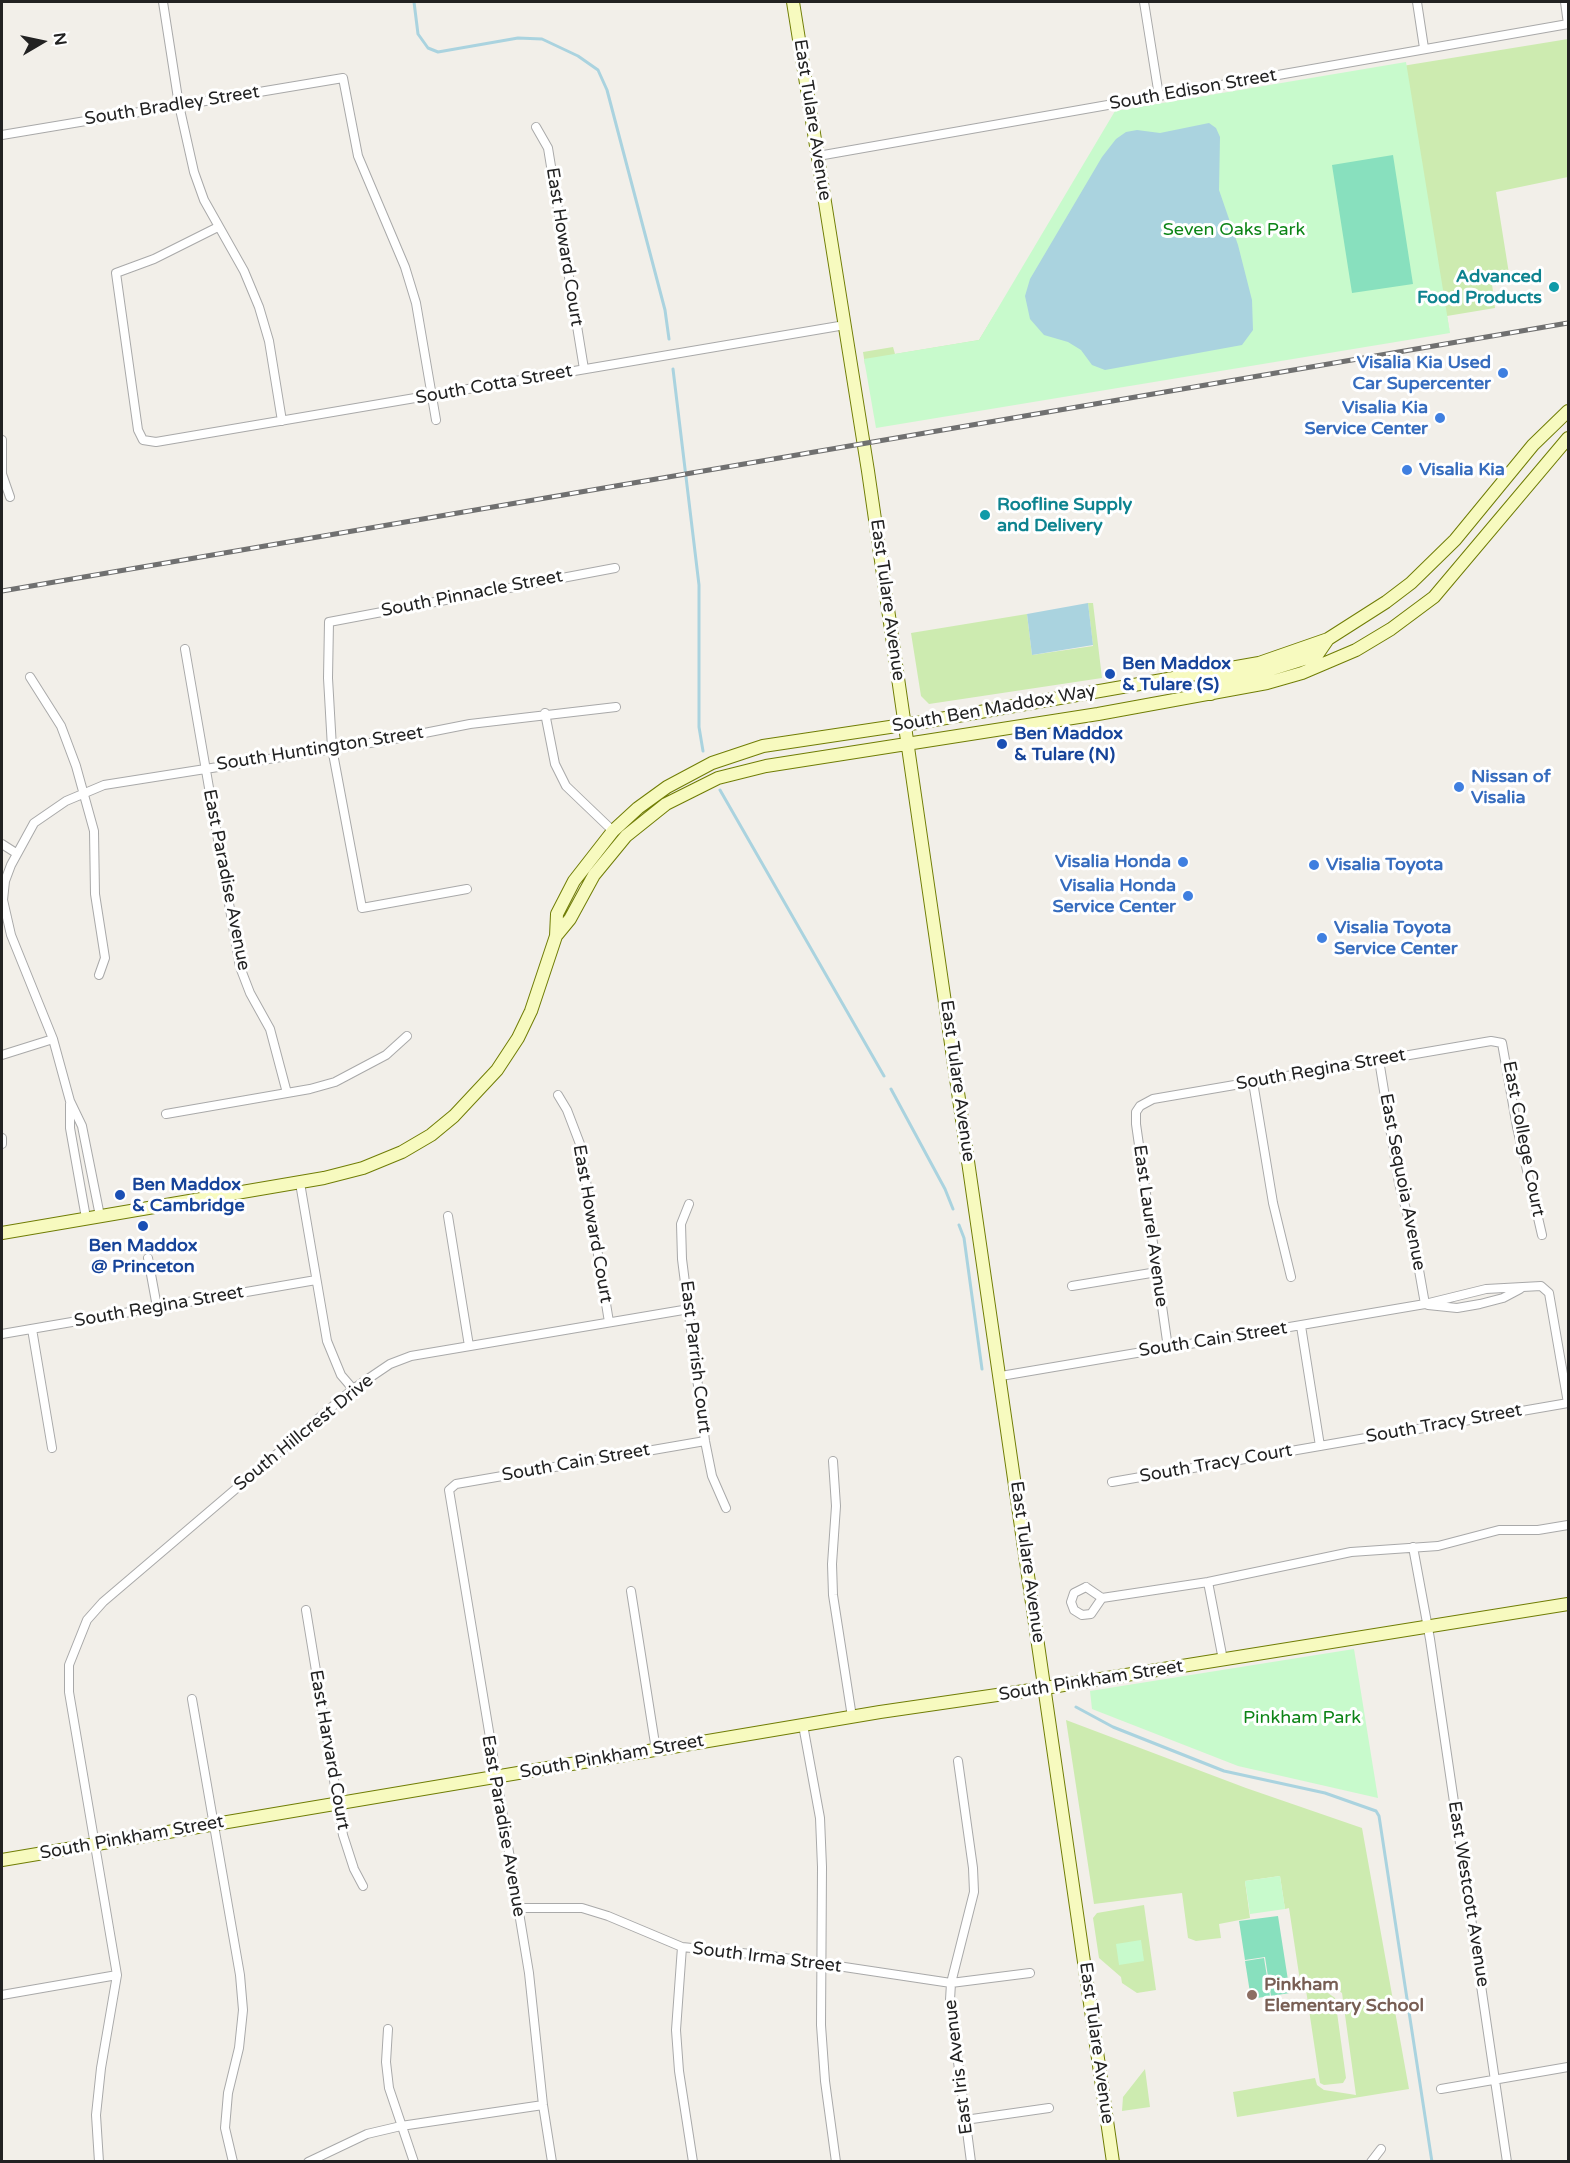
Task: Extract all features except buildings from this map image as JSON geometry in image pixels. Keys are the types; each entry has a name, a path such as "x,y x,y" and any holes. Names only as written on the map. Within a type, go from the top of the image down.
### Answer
{"street":[{"path":"163,2 179,105 194,172 218,227 244,271 259,307 269,341 282,421"},
{"name":"East Tulare Avenue","path":"793,2 845,325 908,745 1113,2162"},
{"path":"1144,2 1159,96"},
{"path":"1417,2 1424,48"},
{"path":"1565,2 1569,24"},
{"name":"South Edison Street","path":"818,156 1569,24"},
{"name":"South Bradley Street","path":"2,135 343,78 358,156 405,267 416,303 431,395"},
{"name":"East Howard Court","path":"536,127 548,148 584,369"},
{"name":"South Cotta Street","path":"218,227 154,259 116,273 138,430 143,440 156,442 845,325"},
{"path":"431,395 436,420"},
{"name":"South Ben Maddox Way","path":"2,1233 300,1183 344,1173 395,1155 431,1135 465,1106 492,1077 518,1038 537,997 556,936 557,914 567,893 587,861 613,831 638,808 667,787 734,755 778,743 905,725 1259,663 1328,639 1411,583 1455,540 1533,445 1569,411"},
{"name":"South Ben Maddox Way","path":"556,936 570,919 594,875 619,844 648,817 690,790 718,778 766,766 908,745 1211,694 1302,673 1356,650 1391,629 1434,597 1569,438"},
{"path":"2,440 2,474 10,497"},
{"name":"South Pinnacle Street","path":"332,748 328,678 329,622 615,567"},
{"path":"1211,694 1214,685 1220,682 1269,671 1317,655 1328,639"},
{"name":"East Paradise Avenue","path":"185,649 240,967 250,993 270,1029 287,1093"},
{"path":"30,677 60,726 84,791 94,831 95,894 105,958 99,975"},
{"name":"South Huntington Street","path":"16,853 34,823 84,791 104,785 545,713 616,707"},
{"path":"545,713 555,764 566,786 613,831"},
{"path":"332,748 362,908 467,890"},
{"path":"2,844 16,853 5,881 3,900 11,935 53,1039 70,1101 86,1141 100,1216"},
{"path":"166,1114 287,1093 335,1082 386,1055 407,1036"},
{"path":"2,1055 53,1039"},
{"name":"South Regina Street","path":"1140,1106 1153,1099 1491,1041 1502,1043"},
{"name":"East College Court","path":"1502,1043 1517,1127 1542,1235"},
{"name":"East Sequoia Avenue","path":"1379,1060 1400,1183 1413,1236 1425,1304"},
{"path":"1252,1082 1273,1203 1291,1277"},
{"name":"East Howard Court","path":"558,1095 567,1110 580,1144 609,1322"},
{"path":"70,1101 70,1128 86,1218"},
{"name":"East Laurel Avenue","path":"1140,1106 1136,1112 1136,1124 1168,1348"},
{"path":"2,1138 2,1143"},
{"path":"300,1183 327,1341 341,1375 353,1389"},
{"name":"East Parrish Court","path":"689,1204 681,1224 705,1441 712,1476 726,1508"},
{"path":"448,1216 469,1346"},
{"path":"148,1258 157,1307"},
{"path":"1072,1286 1157,1272"},
{"name":"South Regina Street","path":"2,1334 316,1280"},
{"name":"South Cain Street","path":"1425,1304 1457,1308 1503,1298 1522,1288"},
{"name":"South Cain Street","path":"1001,1376 1425,1304 1486,1289 1546,1288 1551,1300 1568,1403"},
{"name":"South Hillcrest Drive","path":"99,2162 96,2115 117,1975 69,1692 69,1665 87,1620 103,1602 353,1389 390,1364 411,1356 689,1309"},
{"path":"1301,1326 1320,1446"},
{"path":"32,1329 52,1448"},
{"name":"South Tracy Street","path":"1320,1446 1568,1403"},
{"name":"South Cain Street","path":"449,1490 456,1484 705,1441"},
{"name":"South Tracy Court","path":"1112,1482 1320,1446"},
{"path":"833,1461 836,1506 832,1564 833,1595 852,1717"},
{"name":"East Paradise Avenue","path":"449,1490 536,2022 543,2105 552,2162"},
{"path":"1102,1598 1208,1582 1342,1553 1455,1543 1499,1530 1538,1530 1569,1525"},
{"path":"1413,1547 1427,1628"},
{"path":"1208,1582 1223,1660"},
{"path":"631,1591 656,1749"},
{"name":"South Pinkham Street","path":"2,1860 656,1749 1569,1604"},
{"name":"East Harvard Court","path":"306,1611 343,1835 354,1869 363,1886"},
{"name":"East Westcott Avenue","path":"1427,1628 1508,2162"},
{"path":"192,1699 236,1940 243,2010 239,2048 228,2093 225,2128 233,2162"},
{"path":"803,1725 820,1818 821,2025 825,2081 836,2162"},
{"name":"East Iris Avenue","path":"958,1761 973,1868 974,1892 951,1983 952,2029 971,2162"},
{"name":"South Irma Street","path":"517,1908 582,1908 608,1916 682,1947 821,1963 951,1983 1030,1973"},
{"path":"682,1947 676,2030 679,2071 693,2162"},
{"path":"2,1995 117,1975"},
{"path":"388,2029 386,2062 388,2079 414,2162"},
{"path":"1441,2089 1569,2067"},
{"path":"308,2162 367,2134 401,2126 543,2105"},
{"path":"965,2120 1049,2108"},
{"path":"1371,2162 1381,2149"}],"green space":[{"path":"1568,39 1568,177 1496,192 1510,280 1492,284 1495,308 1447,316 1450,333 1396,67"},
{"name":"Seven Oaks Park","path":"1406,62 1450,333 876,428 864,359 979,340 1115,111"},
{"path":"1393,155 1413,284 1352,293 1332,165"},
{"path":"996,312 1005,338 865,365 863,352 893,347 895,354 979,340"},
{"path":"1088,603 1093,603 1102,678 929,704 921,696 911,633 1027,614 1032,655 1093,646"},
{"name":"Pinkham Park","path":"1354,1649 1378,1798 1238,1766 1092,1709 1090,1691"},
{"path":"1066,1720 1246,1788 1362,1828 1409,2089 1237,2117 1233,2092 1315,2078 1317,2085 1324,2090 1356,2095 1342,1993 1321,1978 1300,1981 1289,1908 1285,1909 1280,1876 1245,1881 1250,1918 1219,1924 1221,1938 1196,1941 1188,1938 1182,1893 1094,1904"},
{"path":"1280,1876 1285,1909 1250,1914 1245,1881"},
{"path":"1144,1905 1156,1990 1137,1993 1122,1983 1121,1977 1099,1958 1093,1918 1097,1913"},
{"path":"1278,1916 1290,1993 1271,1996 1265,1957 1245,1960 1239,1921"},
{"path":"1141,1940 1144,1961 1119,1965 1116,1944"},
{"path":"1264,1958 1270,1996 1251,1999 1245,1961"},
{"path":"1321,1988 1335,1998 1346,2078 1343,2083 1324,2085 1320,2083 1306,1990"},
{"path":"1145,2069 1150,2107 1122,2111 1123,2097"}],"water":[{"path":"1209,123 1216,128 1220,137 1219,190 1238,245 1252,300 1253,330 1242,345 1105,370 1092,365 1081,350 1068,342 1044,335 1030,319 1025,296 1030,279 1102,157 1116,139 1126,132 1137,130 1160,133"},
{"path":"1088,603 1093,645 1032,655 1027,614"}],"waterway":[{"path":"414,2 418,34 428,48 438,52 518,38 542,39 578,56 598,70 607,90 665,310 669,339"},
{"path":"673,369 699,585 699,727 703,751"},
{"path":"720,790 884,1076"},
{"path":"891,1089 945,1189 953,1209"},
{"path":"959,1225 964,1238 982,1369"},
{"path":"1076,1707 1113,1727 1224,1771 1325,1793 1376,1811 1379,1816 1432,2162"}],"railway":[{"path":"2,591 1568,323"}],"place":[{"name":"Advanced Food Products","path":"1554,287"},
{"name":"Visalia Kia Used Car Supercenter","path":"1503,373"},
{"name":"Visalia Kia Service Center","path":"1440,418"},
{"name":"Visalia Kia","path":"1407,470"},
{"name":"Roofline Supply and Delivery","path":"985,515"},
{"name":"Ben Maddox & Tulare (S)","path":"1110,674"},
{"name":"Ben Maddox & Tulare (N)","path":"1002,744"},
{"name":"Nissan of Visalia","path":"1459,787"},
{"name":"Visalia Honda","path":"1183,862"},
{"name":"Visalia Toyota","path":"1314,865"},
{"name":"Visalia Honda Service Center","path":"1188,896"},
{"name":"Visalia Toyota Service Center","path":"1322,938"},
{"name":"Ben Maddox & Cambridge","path":"120,1195"},
{"name":"Ben Maddox @ Princeton","path":"143,1226"},
{"name":"Pinkham Elementary School","path":"1252,1995"}]}
